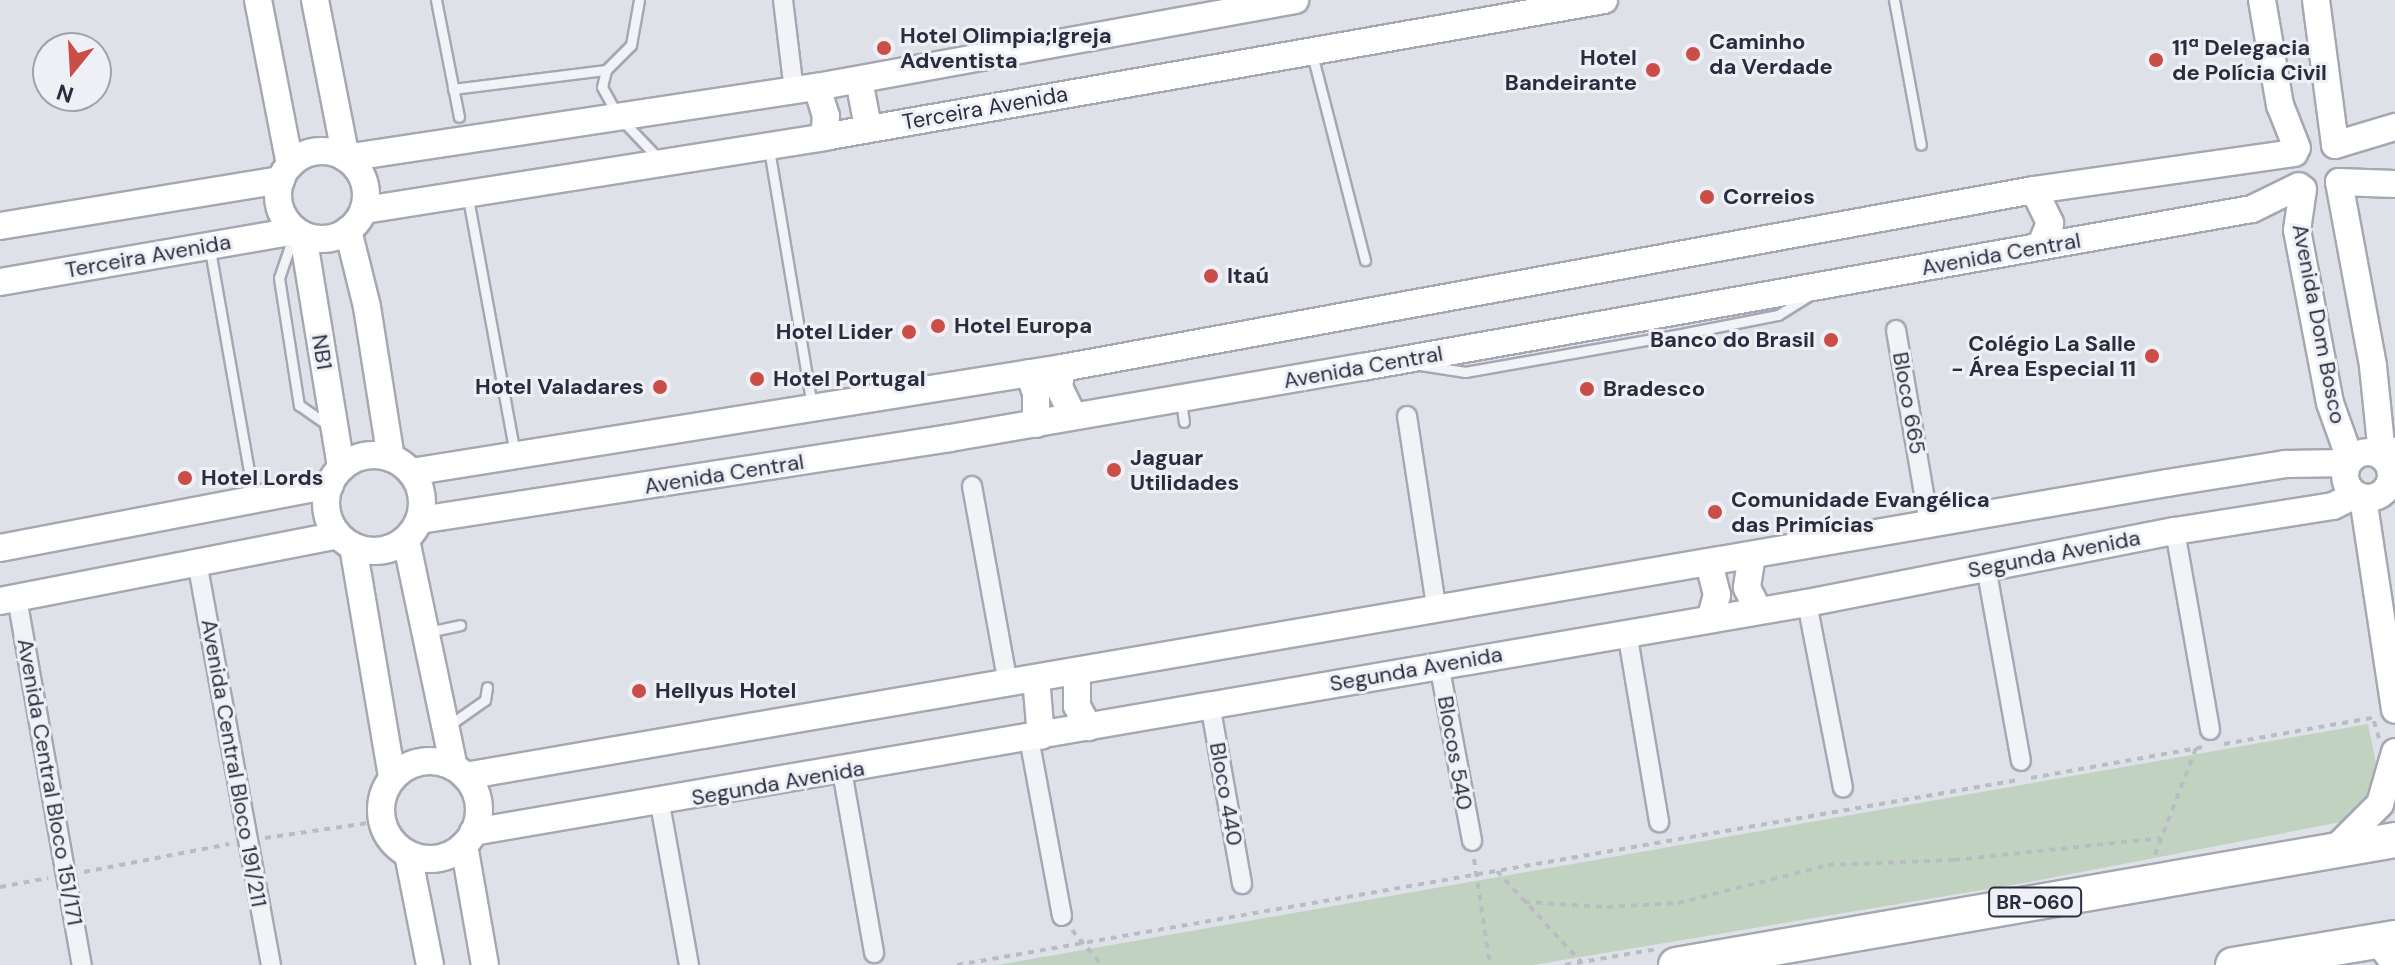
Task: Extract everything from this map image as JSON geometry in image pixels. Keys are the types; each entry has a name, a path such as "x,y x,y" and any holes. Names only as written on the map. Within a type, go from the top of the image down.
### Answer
{"highway":[{"name":"BR-060","path":"1676,965 2395,840"},
{"path":"2233,965 2389,948"}],"street":[{"path":"258,0 286,172 279,208 299,233 332,239 356,220"},
{"path":"315,0 346,158 360,172 367,191 356,220 367,307 401,465 420,486 413,530 425,632 446,728 460,772 478,803 468,839 485,965"},
{"path":"783,0 806,89 826,116 824,137"},
{"path":"0,226 286,172 311,152 346,158 806,89 1295,0"},
{"name":"Terceira Avenida","path":"356,220 468,194 660,160 824,137 1604,0"},
{"path":"2262,0 2280,105 2295,151 2290,164 2301,188 2320,193 2339,182 2395,184"},
{"path":"2316,0 2335,145 2343,156 2339,182"},
{"path":"859,80 868,127"},
{"path":"0,548 254,499 336,476 365,457 401,465 516,458 813,410 1062,368 2034,190 2295,151 2315,140 2335,145 2395,127"},
{"name":"Avenida Dom Bosco","path":"2301,188 2297,230 2330,403 2348,461 2345,481 2380,496 2390,465 2339,182"},
{"name":"Avenida Central","path":"413,530 1073,416 1182,410 1410,359 2252,209 2301,188"},
{"path":"2034,190 2050,223 2051,232 2040,246"},
{"name":"Terceira Avenida","path":"0,282 299,233"},
{"name":"NB1","path":"299,233 335,431 336,476"},
{"name":"Bloco 665","path":"1896,330 1929,523"},
{"path":"1062,368 1061,395 1073,416"},
{"path":"1029,373 1036,424"},
{"path":"1407,416 1437,611"},
{"path":"392,777 421,761 460,772 1008,684 1929,523 2286,464 2348,461 2367,450 2388,453"},
{"path":"336,476 326,502 346,540 392,777 380,805 382,821 387,834 408,854 435,858 468,839"},
{"path":"972,486 1008,684"},
{"path":"2380,496 2393,680 2389,713"},
{"name":"Segunda Avenida","path":"468,839 1210,704 1807,603 2175,531 2380,496"},
{"path":"8,600 197,562 346,540 371,551 413,530"},
{"path":"2175,531 2210,730"},
{"path":"1752,555 1747,588 1758,610"},
{"name":"Avenida Central Bloco 191/211","path":"197,562 271,965"},
{"path":"1709,563 1717,595 1710,619"},
{"path":"1986,567 2021,761"},
{"name":"Avenida Central Bloco 151/171","path":"8,600 67,875 82,965"},
{"path":"1807,603 1843,788"},
{"path":"1627,632 1659,822"},
{"name":"Blocos 540","path":"1439,664 1472,841"},
{"path":"1077,671 1077,706 1088,727"},
{"path":"1036,678 1035,737 1062,916"},
{"name":"Bloco 440","path":"1210,704 1242,884"},
{"path":"2334,850 2380,804 2395,752"},
{"path":"842,771 874,953"},
{"path":"660,804 689,965"},
{"path":"408,854 430,965"}],"lane":[{"path":"436,0 459,117"},
{"path":"639,0 631,45 606,70 602,87 618,116 660,160"},
{"path":"1894,0 1921,145"},
{"path":"1311,52 1365,260"},
{"path":"453,89 606,70"},
{"path":"768,144 813,410"},
{"path":"468,194 516,458"},
{"path":"209,246 254,499"},
{"path":"425,632 460,625"},
{"path":"446,728 485,700 487,687"}],"path":[{"path":"957,965 2389,713"},
{"path":"2152,863 2195,749 2210,730"},
{"path":"0,887 247,840 382,821"},
{"path":"1524,902 1607,907 1678,903 1828,865 1954,860 2161,838"},
{"path":"1472,841 1490,965"},
{"path":"1497,871 1581,962"},
{"path":"1082,943 1102,965"}],"green space":[{"path":"2368,724 2377,768 2370,794 2346,821 2024,883 1533,965 998,965"}],"place":[{"name":"Hotel Olimpia;Igreja Adventista","path":"884,48"},
{"name":"Caminho da Verdade","path":"1693,54"},
{"name":"11ª Delegacia de Polícia Civil","path":"2156,60"},
{"name":"Hotel Bandeirante","path":"1653,70"},
{"name":"Correios","path":"1707,197"},
{"name":"Itaú","path":"1211,276"},
{"name":"Hotel Europa","path":"938,326"},
{"name":"Hotel Lider","path":"909,332"},
{"name":"Banco do Brasil","path":"1831,340"},
{"name":"Colégio La Salle - Área Especial 11","path":"2152,356"},
{"name":"Hotel Portugal","path":"757,379"},
{"name":"Hotel Valadares","path":"660,387"},
{"name":"Bradesco","path":"1587,389"},
{"name":"Jaguar Utilidades","path":"1114,470"},
{"name":"Hotel Lords","path":"185,478"},
{"name":"Comunidade Evangélica das Primícias","path":"1715,512"},
{"name":"Hellyus Hotel","path":"639,691"}]}
